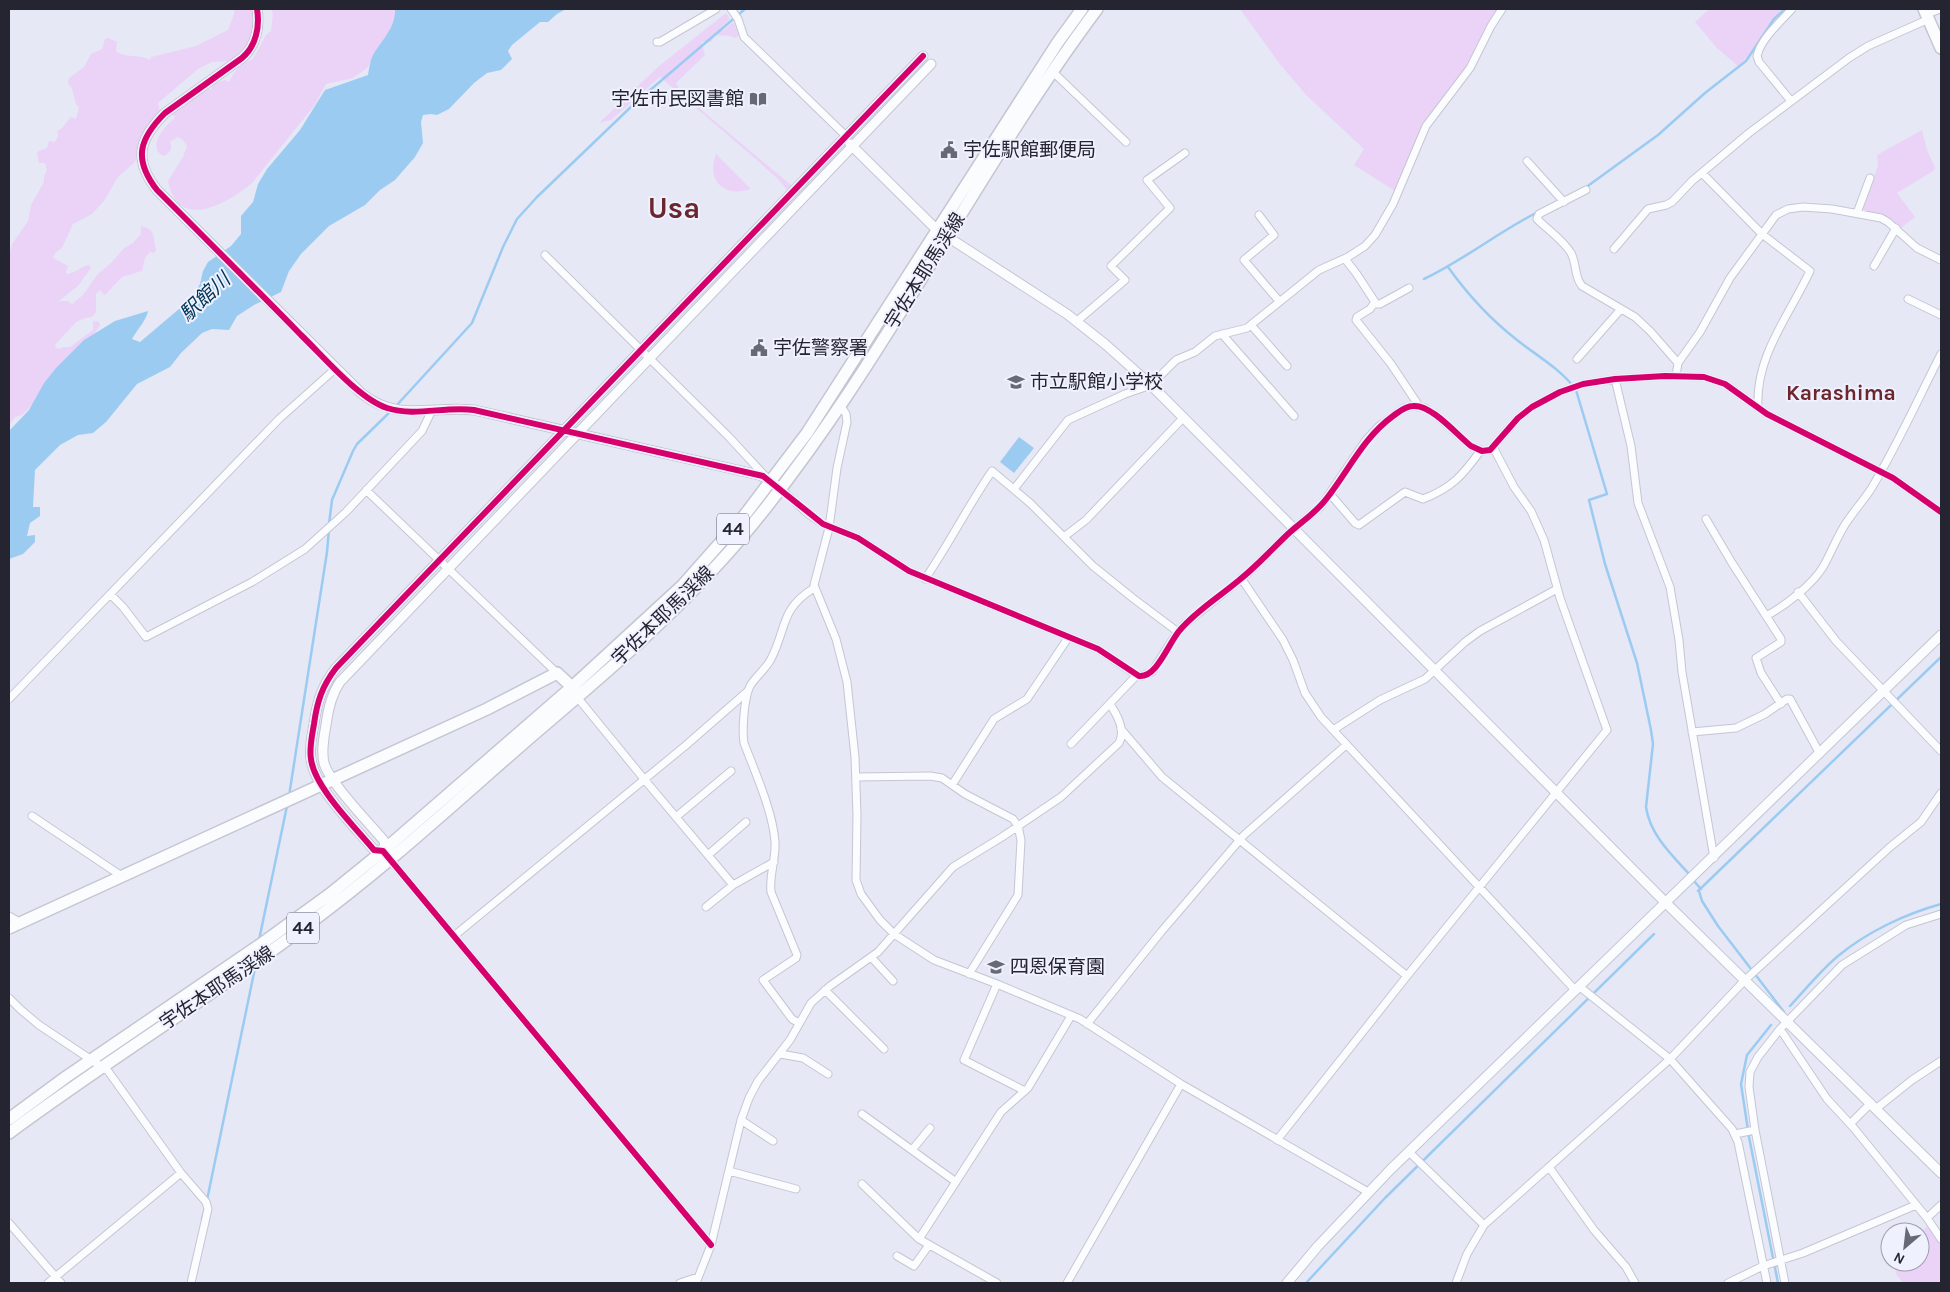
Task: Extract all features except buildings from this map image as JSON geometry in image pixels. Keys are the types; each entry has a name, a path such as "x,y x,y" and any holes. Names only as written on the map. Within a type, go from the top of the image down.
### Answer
{"main road":[{"name":"宇佐本耶馬渓線","path":"9,1119 291,937 575,692 666,617 702,581 741,537 773,482 816,420 1054,49 1082,9"},
{"name":"宇佐本耶馬渓線","path":"773,482 840,405 1053,72 1097,9"},
{"path":"1927,14 1941,48"},
{"path":"9,928 332,779 487,710 557,673 575,692"},
{"name":"宇佐本耶馬渓線","path":"9,1133 97,1063 386,855"}],"street":[{"path":"257,9 257,33 247,54 165,113 146,136 142,151 142,165 145,173 157,190 361,393 380,405 405,412 474,410 577,433 773,482"},
{"path":"657,42 716,9"},
{"path":"731,9 738,19 744,37 937,230 1076,322 1105,344 1151,385 1666,903 1941,1172"},
{"path":"1014,489 1068,420 1116,398 1151,385 1176,360 1195,352 1215,336 1244,329 1251,325 1319,270 1344,259 1365,246 1375,235 1393,204 1426,126 1470,68 1490,26 1502,9"},
{"path":"1791,101 1757,56 1760,48 1772,31 1792,9"},
{"path":"1614,249 1648,209 1669,204 1702,173 1791,101 1861,49 1940,9"},
{"path":"711,1245 386,855 374,850 321,785 312,765 310,749 316,708 322,689 336,668 923,56"},
{"path":"386,855 385,842 332,779 324,765 323,745 329,704 336,687 348,671 931,64"},
{"path":"1053,72 1126,142"},
{"path":"1076,322 1125,280 1111,266 1170,208 1147,180 1185,153"},
{"path":"1528,161 1564,202"},
{"path":"1702,173 1762,234 1810,270 1778,330 1763,365 1759,379 1758,408"},
{"path":"1857,213 1870,178"},
{"path":"1586,190 1539,214 1537,219 1570,252 1580,284 1642,323 1678,363"},
{"path":"1676,376 1678,363 1700,332 1730,278 1776,215 1788,209 1826,208 1881,218 1896,228 1917,248 1941,260"},
{"path":"1259,215 1274,235 1244,260 1279,301"},
{"path":"1874,266 1896,228"},
{"path":"545,256 773,482 807,513 828,528 858,538 903,568 925,579 1104,652 1138,675 1145,676 1152,672 1178,632 1310,516 1330,494 1360,449 1378,428 1404,408 1419,406"},
{"path":"1344,259 1362,281 1374,299 1374,304"},
{"path":"1409,288 1380,304 1374,304 1357,317 1356,320 1391,364 1419,406 1437,416 1471,446 1481,450 1490,450 1518,418 1540,402 1583,384 1615,379 1676,376 1704,377 1725,384 1758,408 1909,488 1941,512"},
{"path":"1908,299 1941,315"},
{"path":"1577,359 1621,309"},
{"path":"1251,325 1287,366"},
{"path":"1222,334 1294,416"},
{"path":"1766,616 1813,580 1821,570 1845,526 1880,472 1941,354"},
{"path":"9,699 280,419 334,367"},
{"path":"1615,379 1631,446 1638,503 1670,587 1679,640 1681,665 1714,858"},
{"path":"840,405 846,414 846,422 839,453 828,528 815,576 814,588 836,639 847,682 856,777 856,880 861,894 894,934 934,960 997,984 1087,1024 1181,1084 1368,1192"},
{"path":"111,595 123,607 146,637 252,582 305,549 346,512 424,428 432,410"},
{"path":"1065,536 1086,520 1184,417"},
{"path":"1277,1140 1407,976 1607,730 1558,589 1546,546 1534,518 1514,487 1493,447"},
{"path":"1330,494 1355,523 1359,524 1406,492 1423,499 1451,486 1481,450"},
{"path":"925,579 958,528 974,496 992,471 1065,536 1093,566 1178,632"},
{"path":"366,490 557,673"},
{"path":"1706,518 1723,549 1781,641 1759,655 1756,661 1765,680 1781,704"},
{"path":"1241,578 1287,647 1304,693 1333,730 1578,989 1670,1059 1737,1134 1766,1265 1767,1283"},
{"path":"799,1023 792,1020 763,980 797,956 772,892 771,882 775,850 774,830 744,739 743,729 748,691 752,683 771,659 784,621 790,610 801,597 814,588"},
{"path":"1333,730 1380,700 1425,679 1480,631 1558,589"},
{"path":"1798,592 1836,641 1941,750"},
{"path":"1287,1283 1368,1192 1714,858 1941,635"},
{"path":"952,785 994,719 1020,705 1027,699 1068,638"},
{"path":"1071,744 1138,675"},
{"path":"454,936 748,691"},
{"path":"575,692 644,779 733,885"},
{"path":"1692,732 1736,728 1787,699 1792,701 1820,754"},
{"path":"680,1283 697,1280 711,1245 741,1120 749,1098 758,1081 780,1054 812,1004 825,990 871,958 953,867 1061,797 1119,743 1122,737 1121,729 1116,713 1110,704"},
{"path":"1121,729 1162,777 1407,976"},
{"path":"1087,1024 1161,932 1239,840 1346,744"},
{"path":"676,817 732,771"},
{"path":"856,777 935,776 942,778 965,794 1013,820 1018,826 1021,846 1018,895 968,974"},
{"path":"1456,1283 1467,1254 1484,1225 1670,1059 1745,980 1890,847 1920,822 1941,793"},
{"path":"32,816 123,877"},
{"path":"708,855 746,822"},
{"path":"706,907 733,885 774,862"},
{"path":"1785,1283 1754,1130 1749,1087 1750,1072 1758,1057 1780,1030 1834,972 1848,960 1906,925 1941,914"},
{"path":"9,916 21,923"},
{"path":"871,958 893,981"},
{"path":"997,984 964,1060 1025,1091"},
{"path":"825,990 884,1049"},
{"path":"9,998 28,1017 97,1063 114,1078 181,1173 206,1202 208,1209 191,1283"},
{"path":"919,1238 1001,1112 1012,1100 1025,1091 1071,1016"},
{"path":"1780,1030 1827,1099 1850,1124 1927,1218 1941,1239"},
{"path":"780,1054 803,1058 828,1074"},
{"path":"1850,1124 1941,1061"},
{"path":"1067,1283 1181,1084"},
{"path":"862,1114 956,1182"},
{"path":"741,1120 773,1141"},
{"path":"912,1150 930,1128"},
{"path":"1737,1134 1754,1130"},
{"path":"1410,1152 1484,1225"},
{"path":"1549,1167 1594,1230 1626,1267 1635,1283"},
{"path":"729,1171 796,1189"},
{"path":"48,1283 181,1173"},
{"path":"862,1184 919,1238 997,1283"},
{"path":"1728,1283 1766,1265 1916,1205"},
{"path":"1927,1218 1941,1205"},
{"path":"9,1223 61,1283"},
{"path":"897,1256 914,1266 929,1245"}],"shaded area":[{"path":"234,9 251,9 257,20 256,35 229,61 212,62 198,69 158,103 162,121 147,136 142,150 134,163 118,177 104,201 92,214 73,224 62,248 56,252 53,258 68,266 67,274 89,265 91,268 78,286 59,301 68,301 72,304 83,295 97,275 141,234 141,226 146,227 152,232 156,250 154,253 150,252 145,258 142,271 122,277 104,295 100,290 96,294 96,312 92,317 76,322 55,345 56,348 70,347 93,330 93,322 96,321 100,325 95,333 32,405 22,415 15,417 9,425 9,257 12,244 28,221 31,205 44,182 47,170 45,163 39,163 37,153 47,148 49,141 55,142 58,136 57,131 71,117 76,119 79,107 68,83 69,78 84,67 91,54 102,49 105,39 108,38 117,42 116,51 120,53 150,60 151,57 196,46 228,30"},
{"path":"271,9 397,9 397,19 367,68 353,78 326,84 314,106 252,183 230,199 217,205 192,210 182,206 173,197 168,181 183,157 187,146 178,137 170,142 170,151 163,156 158,152 157,147 162,131 174,119 175,116 171,115 170,112 204,89 211,89 213,84 225,80 229,82 238,68 253,59 266,35 271,31 273,14"},
{"path":"1240,9 1498,9 1490,20 1462,74 1426,119 1395,191 1354,165 1364,149 1306,95 1279,63"},
{"path":"1709,9 1784,9 1771,22 1745,60 1738,66 1717,48 1695,22"},
{"path":"726,13 730,19 720,28 723,31 733,22 739,35 736,38 715,35 711,42 701,42 705,55 676,83 680,90 705,113 792,186 787,190 780,181 750,154 660,77 611,120 599,123 659,66"},
{"path":"1922,130 1927,150 1935,168 1897,193 1915,217 1901,228 1883,216 1863,210 1878,165 1877,155"},
{"path":"716,154 751,189 733,191 725,189 720,185 713,172"},
{"path":"1930,1228 1941,1245 1941,1283 1903,1283 1896,1272 1930,1272"}],"water":[{"name":"駅館川","path":"395,9 566,9 548,22 540,22 512,45 508,51 512,59 501,70 487,73 474,83 449,109 437,115 423,115 421,122 423,143 415,157 395,180 380,190 365,205 329,226 301,254 289,271 281,292 254,305 237,316 229,330 212,329 202,333 181,353 170,367 137,384 106,422 93,433 78,435 60,445 35,470 33,507 40,507 40,516 30,523 27,536 35,535 35,542 23,554 9,559 9,431 29,410 44,383 56,368 84,340 115,321 148,311 132,339 140,342 192,298 200,284 203,271 208,262 231,246 241,234 241,216 253,202 258,184 267,169 300,130 325,90 368,75 373,55 393,22"},
{"path":"1019,437 1034,448 1014,473 1000,462"}],"waterway":[{"path":"396,406 472,323 503,247 517,219 537,197 635,103 745,9"},
{"path":"1585,188 1658,135 1705,93 1746,61 1774,19 1785,9"},
{"path":"1424,279 1538,212"},
{"path":"1448,267 1463,287 1489,315 1507,332 1556,369 1576,390 1607,494 1589,500 1605,564 1637,663 1651,730 1653,744 1646,807 1648,817 1657,836 1690,875"},
{"path":"329,524 332,500 353,451 357,444 392,410"},
{"path":"289,796 329,529"},
{"path":"1698,891 1941,657"},
{"path":"259,940 287,806"},
{"path":"1693,880 1701,889"},
{"path":"1699,891 1702,901 1718,926 1784,1012"},
{"path":"1790,1006 1819,974 1849,947 1900,919 1941,904"},
{"path":"1306,1283 1385,1198 1654,934"},
{"path":"207,1200 255,968"},
{"path":"1771,1025 1747,1055 1741,1084 1749,1137 1778,1283"},
{"path":"202,1219 205,1208"}],"cycle path":[{"path":"257,9 258,23 256,36 251,48 242,58 165,113 156,123 149,132 142,150 144,169 157,190 330,365 365,396 376,403 398,411 474,410 763,476 823,524 858,538 909,571 1098,649 1139,676 1145,675 1157,665 1186,623 1245,576 1318,508 1373,434 1393,416 1410,406 1428,410 1471,446 1482,451 1490,450 1518,418 1532,407 1560,392 1583,384 1615,379 1665,376 1704,377 1725,384 1767,414 1893,478 1941,512"},
{"path":"711,1245 383,851 374,850 328,794 314,770 310,755 315,716 324,688 336,668 923,56"}],"place":[{"name":"宇佐市民図書館","path":"758,99"},
{"name":"宇佐駅館郵便局","path":"949,150"},
{"name":"宇佐警察署","path":"759,348"},
{"name":"市立駅館小学校","path":"1016,382"},
{"name":"四恩保育園","path":"996,967"}],"district":[{"name":"Usa","path":"674,208"},
{"name":"Karashima","path":"1841,393"}]}
